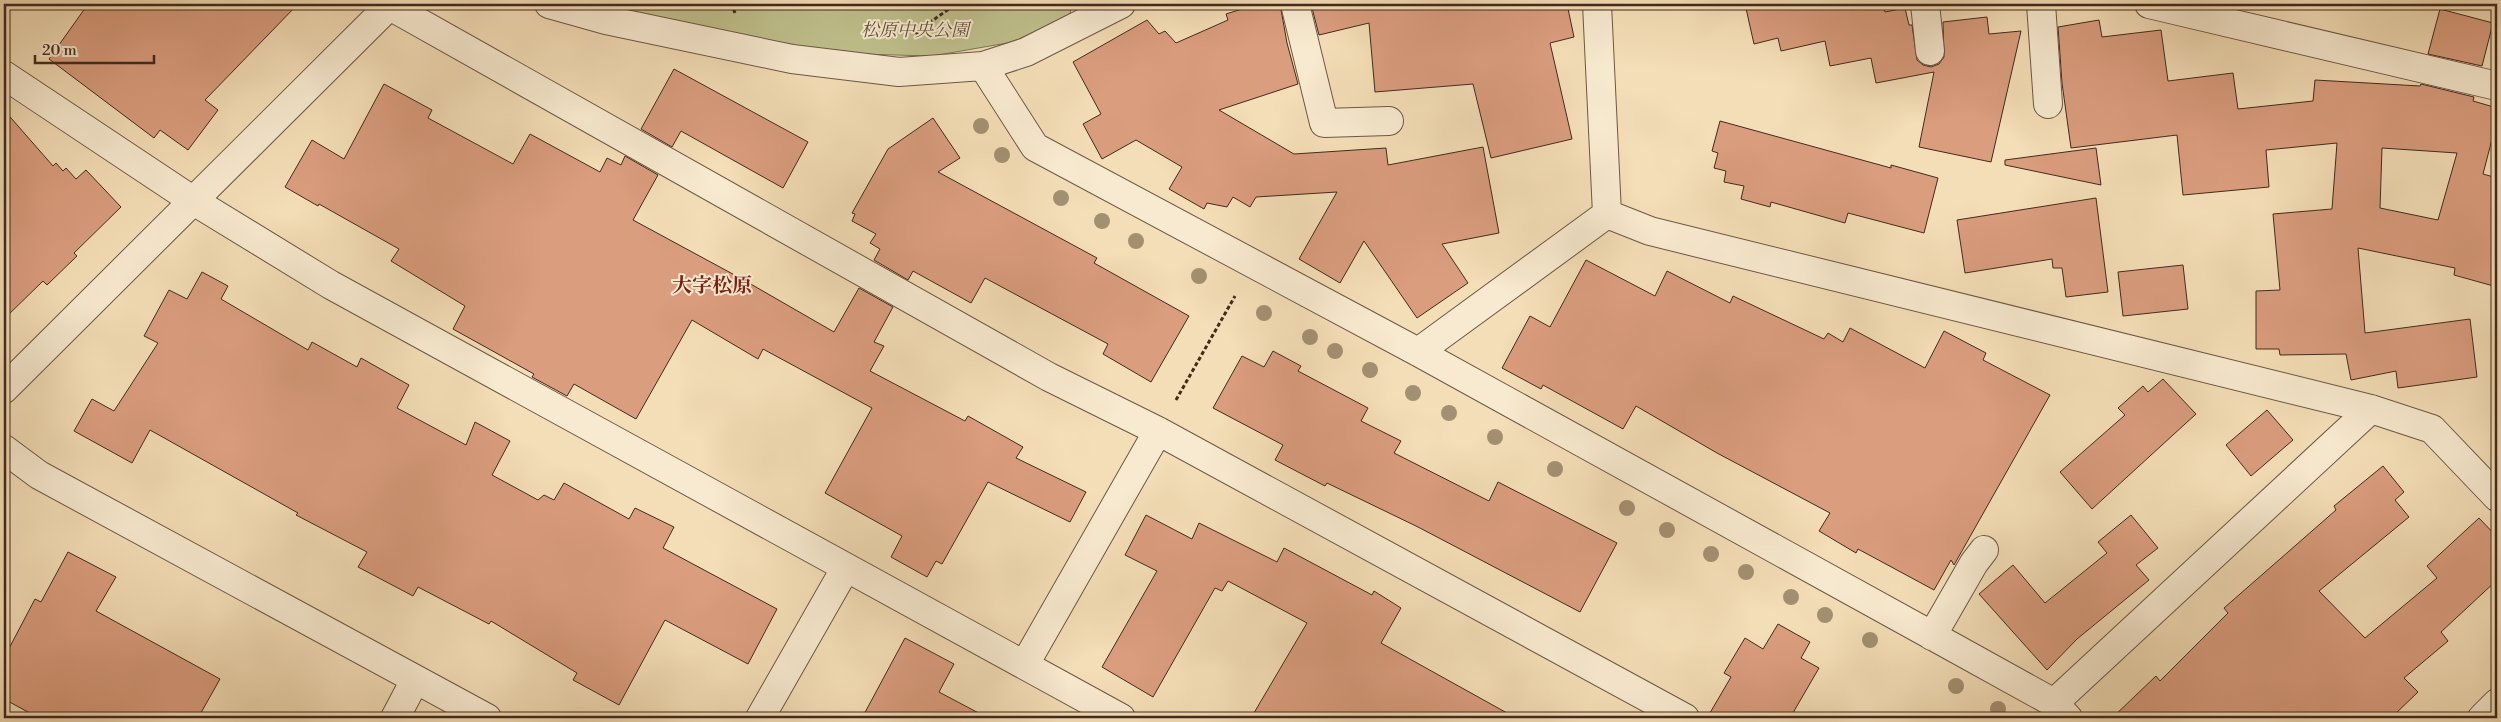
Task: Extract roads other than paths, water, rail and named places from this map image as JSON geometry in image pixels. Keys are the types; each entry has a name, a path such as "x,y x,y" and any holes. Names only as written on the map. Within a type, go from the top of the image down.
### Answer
{"street":[{"path":"549,4 606,20 792,60 899,72 983,66 1026,52 1113,5"},
{"path":"1295,4 1324,123 1389,121"},
{"path":"1597,4 1607,214"},
{"path":"1925,4 1930,51"},
{"path":"2042,4 2048,104"},
{"path":"2149,4 2497,86"},
{"path":"4,389 390,5 1048,377 1158,431 1685,718"},
{"path":"983,66 1035,147 1418,352 1932,636 2061,711 2371,409"},
{"path":"4,75 192,200 331,286 845,569 1025,664 1121,718"},
{"path":"1418,352 1607,214"},
{"path":"1607,214 1650,231 2371,409 2432,429 2497,497"},
{"path":"1025,664 1158,431"},
{"path":"4,450 39,475 486,718"},
{"path":"1932,636 1974,563 1984,550"},
{"path":"760,718 845,569"},
{"path":"395,718 415,680"},
{"path":"2482,718 2497,704"}],"district":[{"name":"大字松原","path":"712,286"}],"park label":[{"name":"松原中央公園","path":"915,30"}]}
